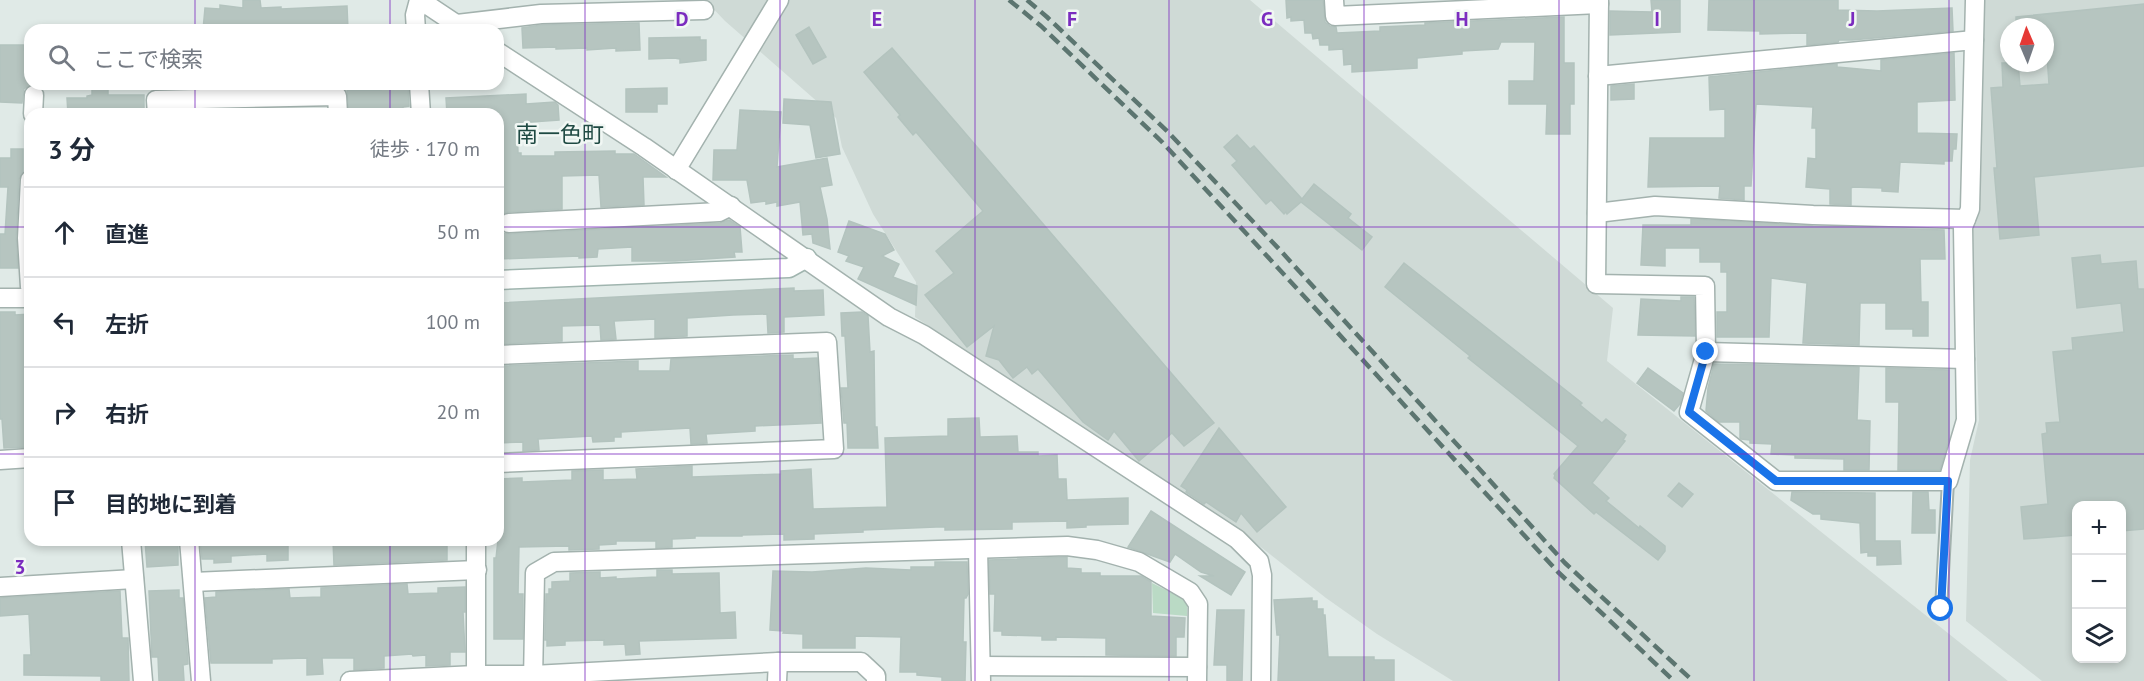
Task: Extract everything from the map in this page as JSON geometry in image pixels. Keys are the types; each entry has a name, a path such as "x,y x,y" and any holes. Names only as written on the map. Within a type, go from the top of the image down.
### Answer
{"street":[{"path":"416,24 415,15 419,0 456,24"},
{"path":"676,170 779,0"},
{"path":"1334,0 1335,16 1599,2 1596,284 1705,286 1706,352 1689,412 1776,481 1948,481 1966,420 1963,226 1970,209 1975,0"},
{"path":"479,24 587,6 704,10"},
{"path":"1598,76 1974,40"},
{"path":"504,56 731,206 889,317 924,335 1237,539 1260,561 1262,575 1261,681"},
{"path":"419,90 421,108"},
{"path":"33,108 34,95"},
{"path":"156,108 156,100 249,106 337,96 338,108"},
{"path":"509,223 719,212 731,206"},
{"path":"1597,213 1655,206 1813,215 1966,219"},
{"path":"504,280 789,268 807,258"},
{"path":"0,298 24,298"},
{"path":"504,355 827,342 834,449 504,463"},
{"path":"1706,352 1965,359"},
{"path":"0,460 24,458"},
{"path":"131,546 143,681"},
{"path":"190,546 201,681"},
{"path":"475,678 476,546"},
{"path":"533,678 535,573 554,562 1068,546 1097,550 1139,562 1190,592 1198,604 1197,674 981,673 978,549"},
{"path":"193,582 477,570"},
{"path":"0,587 134,579"},
{"path":"777,681 778,662"},
{"path":"350,681 533,678 778,662 861,662 876,676 876,681"}],"lane":[{"path":"1941,609 1948,481"}],"shaded area":[{"path":"705,0 1250,0 1613,308 1607,361 2008,681 1453,681 1377,634 1326,598 1253,541 1134,460 915,317 916,282 873,214 842,147 836,118 725,21"},
{"path":"1984,0 2144,0 2144,681 2042,681 1966,621 1970,460 1979,420 1972,230"}],"green space":[{"path":"1152,583 1182,598 1187,605 1187,616 1153,613"}],"building":[{"path":"243,0 260,0 261,8 347,6 348,24 204,24 205,8 220,9 220,5 243,8"},
{"path":"1286,0 1323,0 1325,22 1336,27 1337,33 1380,31 1380,27 1425,25 1425,23 1564,17 1564,63 1574,63 1574,104 1570,104 1570,134 1546,134 1547,104 1509,104 1509,81 1534,81 1535,42 1501,42 1498,49 1462,51 1462,54 1417,58 1417,68 1352,72 1352,64 1344,65 1343,49 1329,50 1329,45 1320,45 1319,38 1313,39 1312,33 1305,33 1304,20 1291,21 1291,17 1287,18"},
{"path":"1651,0 1680,0 1680,32 1610,35 1610,11 1652,12"},
{"path":"1709,0 1838,0 1838,10 1952,8 1953,31 1839,40 1838,42 1807,45 1807,33 1760,34 1760,31 1708,30"},
{"path":"2144,4 2144,166 2034,177 2039,235 2000,239 1991,88 2003,87 2002,72 2019,72 2020,86 2049,84 2048,72 2054,72 2054,18 2016,17"},
{"path":"639,23 640,50 523,48 522,28 542,25"},
{"path":"809,27 826,57 813,64 796,35"},
{"path":"700,37 700,40 706,40 706,60 680,63 680,59 674,58 649,59 649,38"},
{"path":"0,45 24,45 22,103 0,102"},
{"path":"892,48 1214,423 1184,446 1172,433 1139,461 1114,431 1108,440 1083,422 1038,369 1032,374 1027,367 1013,378 999,360 986,356 994,326 967,347 925,295 954,273 936,251 983,211 916,132 913,135 898,117 900,115 864,72"},
{"path":"1954,53 1955,100 1917,102 1917,133 1957,134 1952,161 1944,161 1944,164 1900,162 1898,192 1882,191 1882,188 1853,187 1851,188 1851,205 1830,204 1830,189 1806,187 1808,158 1816,159 1816,128 1812,128 1813,107 1756,104 1751,186 1744,186 1744,200 1719,198 1720,186 1648,187 1650,138 1725,138 1725,109 1710,110 1709,77 1837,64 1837,67 1881,71 1881,60"},
{"path":"1634,84 1634,99 1611,100 1611,86"},
{"path":"667,88 667,104 657,104 657,112 626,112 626,89"},
{"path":"92,90 108,90 108,95 144,95 144,108 68,108 67,98 87,98 92,95"},
{"path":"347,90 408,90 409,106 403,108 348,108"},
{"path":"526,94 526,104 555,102 558,105 559,120 517,123 518,153 521,153 521,156 555,156 555,152 615,151 615,154 634,154 666,177 643,177 644,205 601,207 599,175 562,176 562,209 504,213 504,108 447,108 446,98"},
{"path":"784,99 831,102 840,154 816,158 810,125 783,123"},
{"path":"740,110 781,112 777,167 827,158 832,185 820,187 827,219 830,249 813,243 812,234 803,235 800,202 777,206 777,202 751,203 747,180 713,180 714,150 737,150"},
{"path":"1237,135 1250,149 1254,146 1302,199 1314,184 1351,214 1348,218 1372,237 1362,250 1301,202 1287,214 1286,212 1284,214 1271,200 1266,204 1232,165 1237,161 1224,147"},
{"path":"11,149 23,149 23,172 19,179 16,237 18,268 0,268 0,234 5,234 8,187 0,187 0,158 11,158"},
{"path":"1691,219 1944,230 1945,259 1920,259 1921,302 1928,302 1928,336 1913,336 1913,329 1886,329 1886,303 1860,303 1859,345 1803,343 1807,283 1771,278 1769,337 1717,337 1717,312 1727,312 1727,272 1721,272 1721,262 1700,262 1700,248 1665,248 1665,266 1641,265 1643,225 1691,225"},
{"path":"729,220 740,227 742,252 734,252 735,257 632,261 632,247 598,249 597,257 504,259 504,233 720,223"},
{"path":"849,221 885,234 894,250 882,256 899,264 893,277 917,286 916,305 858,279 864,267 846,261 849,256 838,252"},
{"path":"2100,255 2101,264 2136,261 2138,289 2144,289 2144,529 2126,531 2126,501 2072,501 2072,535 2024,539 2021,507 2048,504 2042,434 2047,433 2046,423 2060,422 2053,352 2073,350 2072,338 2124,332 2121,303 2077,308 2072,258"},
{"path":"1404,263 1582,403 1580,405 1602,423 1606,419 1626,435 1623,440 1625,441 1592,483 1609,498 1606,501 1665,546 1665,551 1658,560 1596,512 1594,514 1554,478 1554,474 1578,446 1468,358 1470,356 1385,287"},
{"path":"794,288 794,291 823,290 824,315 784,317 784,332 768,333 767,314 733,315 687,318 687,336 655,338 655,319 614,321 616,339 601,340 600,325 562,326 562,341 504,344 504,303"},
{"path":"1681,297 1694,297 1695,336 1638,335 1641,299 1681,301"},
{"path":"0,312 15,312 15,315 24,314 24,447 4,448 2,419 0,419"},
{"path":"862,312 868,316 870,352 874,351 875,427 877,427 878,448 848,448 847,423 844,423 841,388 848,388 845,336 842,336 841,313"},
{"path":"793,355 793,359 817,358 821,423 755,426 755,431 706,434 707,443 691,444 690,428 621,432 621,437 614,437 614,441 593,442 592,436 538,439 539,450 523,451 523,442 504,443 504,366 638,361 638,371 670,371 671,359"},
{"path":"1714,364 1859,367 1857,420 1870,421 1869,470 1844,470 1844,459 1795,458 1795,455 1771,454 1772,444 1750,443 1750,440 1741,439 1740,422 1719,422 1706,411 1708,388"},
{"path":"1648,368 1683,393 1680,404 1674,411 1637,383"},
{"path":"1886,368 1949,370 1949,439 1940,470 1898,470 1899,402 1886,402"},
{"path":"979,418 980,437 1017,436 1018,452 1038,452 1038,456 1057,455 1058,479 1066,479 1067,500 1128,498 1128,524 1067,528 1067,521 1012,522 1012,529 945,530 945,527 936,527 863,530 863,532 814,534 814,539 784,540 784,534 695,536 695,538 672,539 672,547 656,548 656,541 616,541 616,544 599,545 599,549 569,550 569,546 519,547 518,594 523,594 523,639 494,639 494,558 496,558 497,546 504,546 504,479 522,478 522,482 572,480 572,471 603,470 603,480 637,479 636,469 692,466 692,477 781,474 781,471 811,469 813,509 887,507 885,438 948,436 948,419"},
{"path":"1219,428 1286,507 1257,532 1241,513 1236,522 1206,502 1204,504 1181,486"},
{"path":"1679,483 1693,494 1682,507 1668,496"},
{"path":"1792,492 1875,493 1875,541 1900,541 1901,564 1877,565 1877,556 1868,556 1868,552 1861,553 1860,523 1821,519 1821,514 1813,514 1791,500"},
{"path":"1913,492 1928,492 1929,510 1935,510 1935,533 1912,533"},
{"path":"1151,511 1245,572 1231,595 1200,576 1214,576 1201,572 1175,554 1170,562 1128,547"},
{"path":"145,546 178,546 178,565 147,567"},
{"path":"201,546 288,546 288,560 267,561 267,554 231,556 231,562 214,563 214,559 202,559"},
{"path":"333,546 447,546 447,560 334,565"},
{"path":"1067,557 1067,568 1081,569 1081,573 1100,573 1100,576 1141,576 1151,582 1151,616 1185,618 1184,637 1176,637 1176,656 1106,655 1106,638 1056,637 1056,640 1042,640 1042,636 1002,635 1002,631 994,631 995,594 990,594 989,560"},
{"path":"935,562 967,562 968,594 964,598 963,642 966,642 965,681 942,681 942,677 917,675 917,672 900,672 901,637 855,636 855,648 803,648 803,634 770,630 773,571 812,572 866,568 911,570 911,567 935,567"},
{"path":"657,570 672,570 672,574 719,573 720,613 735,612 736,638 639,641 640,654 626,655 625,644 604,645 604,640 565,641 565,645 547,646 547,640 545,640 546,594 549,594 549,589 552,589 552,582 570,581 570,573 600,572 600,578 616,577 616,579 657,577"},
{"path":"407,584 408,594 438,593 438,588 465,587 465,612 463,612 465,652 450,652 450,665 426,666 426,655 413,656 412,654 384,656 384,668 354,670 354,658 322,658 323,674 307,675 307,658 272,659 272,663 211,663 205,598 216,597 216,592 289,589 290,598 321,597 321,588"},
{"path":"179,590 179,598 183,598 188,664 183,665 184,681 159,681 158,657 152,657 149,591"},
{"path":"120,591 122,638 128,638 129,681 101,681 101,676 24,675 24,655 31,655 29,614 0,616 0,598"},
{"path":"1312,598 1312,601 1317,601 1317,609 1323,609 1323,615 1325,615 1328,657 1374,657 1374,660 1394,660 1394,681 1278,681 1280,635 1277,635 1274,600"},
{"path":"1217,610 1244,610 1242,681 1227,681 1227,665 1214,665"}],"railway":[{"path":"1009,0 1041,26 1162,142 1558,572 1674,681"},
{"path":"1027,0 1168,132 1279,249 1565,563 1693,681"}],"district":[{"name":"南一色町","path":"560,134"}],"route":[{"path":"1706,352 1689,412 1776,481 1948,481 1941,609"}]}
